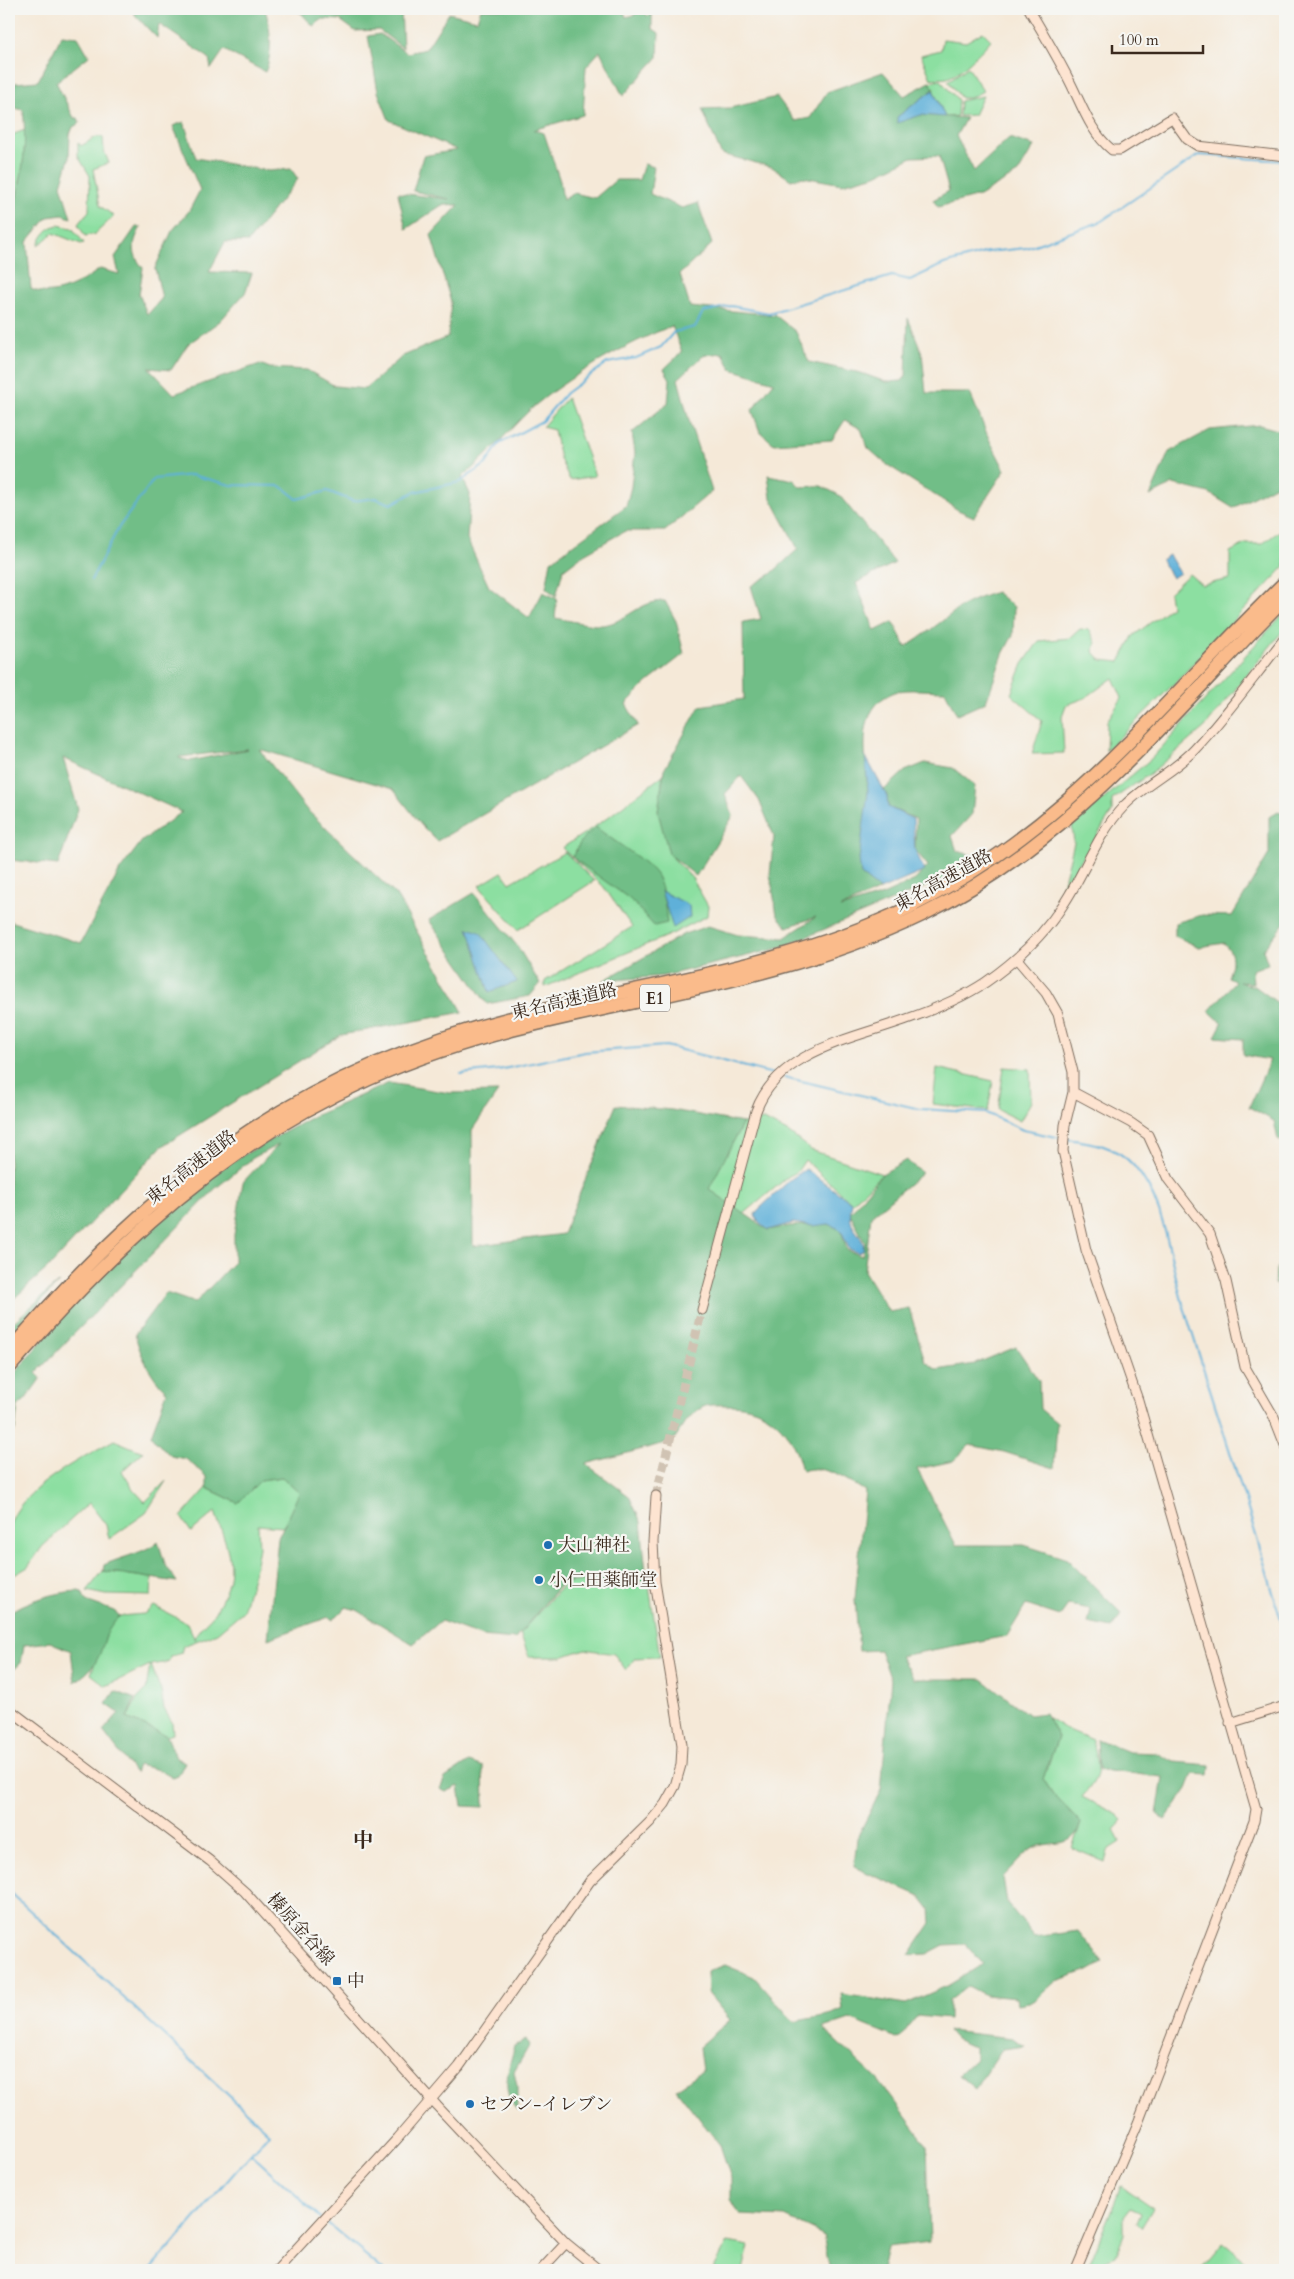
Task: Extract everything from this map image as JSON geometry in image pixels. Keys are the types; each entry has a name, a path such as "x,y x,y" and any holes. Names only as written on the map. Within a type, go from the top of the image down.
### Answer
{"highway":[{"name":"東名高速道路","path":"9,1351 75,1278 157,1198 233,1140 316,1090 391,1056 472,1028 538,1011 722,971 797,951 890,916 955,882 1015,844 1074,796 1156,717 1285,582"},
{"name":"東名高速道路","path":"9,1368 82,1286 166,1207 239,1150 333,1095 417,1059 489,1036 725,983 822,956 893,928 959,895 1023,854 1108,783 1285,598"}],"street":[{"path":"1029,9 1070,81 1084,114 1112,150 1120,150 1172,118 1187,139 1198,146 1285,156"},
{"path":"702,1310 756,1111 759,1103 780,1075 810,1053 924,1013 962,996 1017,959 1044,931 1064,905 1099,839 1124,806 1194,751 1285,638"},
{"path":"1017,959 1046,993 1058,1014 1073,1072 1073,1092 1064,1137 1066,1166 1086,1250 1138,1400 1256,1809 1254,1822 1134,2132 1076,2270"},
{"path":"1073,1092 1131,1123 1148,1135 1168,1178 1210,1234 1226,1281 1245,1367 1274,1417 1285,1445"},
{"path":"276,2270 431,2099 470,2052 590,1881 650,1822 665,1804 675,1786 681,1765 682,1745 655,1582 653,1542 656,1496"},
{"path":"1230,1723 1285,1706"},
{"name":"榛原金谷線","path":"9,1709 210,1861 232,1880 370,2029 431,2099 566,2243 599,2270"},
{"path":"540,2270 566,2243"}],"green space":[{"path":"135,9 265,9 269,24 270,41 268,65 265,72 224,50 211,69 209,58 159,24 157,38 135,15"},
{"path":"292,9 401,9 403,48 379,30 355,31 340,20 323,19 313,26 301,13"},
{"path":"481,9 623,9 626,17 635,15 636,9 643,9 647,16 652,14 652,28 659,33 658,57 623,96 600,51 586,67 583,115 533,130 544,133 560,181 563,200 574,193 595,198 616,180 639,180 644,164 654,167 650,194 682,208 698,203 712,244 680,274 690,307 775,315 796,332 809,362 861,373 886,382 902,381 906,376 908,318 922,353 926,393 970,393 989,439 1005,470 974,517 958,510 886,464 868,448 861,429 845,420 832,440 774,444 760,432 752,410 774,382 731,369 723,353 704,355 678,379 690,424 712,491 665,531 625,531 584,554 563,570 556,596 546,588 551,561 626,506 631,487 635,453 632,433 668,403 670,379 664,369 682,352 672,326 617,351 544,398 462,477 470,494 467,539 489,587 529,618 543,592 557,599 555,618 598,625 619,620 647,604 665,601 676,621 684,654 648,682 626,704 638,725 437,841 422,826 393,789 259,749 306,809 396,895 463,1012 341,1035 161,1147 51,1265 9,1303 9,921 81,943 120,870 142,841 182,812 63,758 78,809 58,865 9,860 9,226 20,182 25,140 23,110 13,108 11,92 15,83 38,81 62,35 78,37 89,56 56,82 74,118 78,118 80,123 73,127 70,134 69,159 61,185 71,218 63,215 48,217 27,242 31,289 40,292 58,291 76,284 100,269 119,274 115,257 136,227 141,227 134,248 136,258 143,268 139,294 147,314 149,313 162,298 155,268 172,231 189,211 200,190 173,126 184,122 196,158 269,171 291,169 298,179 248,242 225,242 209,272 252,273 245,293 220,321 188,344 171,370 149,368 174,394 260,364 270,368 307,370 335,386 365,389 403,356 448,337 451,302 431,235 459,205 442,205 406,229 398,193 449,199 413,191 423,156 457,150 389,120 378,92 368,36 380,34 407,53 426,49 449,13 477,20","holes":["248,749 190,761 179,757"]},
{"path":"983,32 991,40 970,62 952,76 931,79 921,55 941,50 943,39 966,42"},
{"path":"968,67 983,91 970,98 961,98 948,81"},
{"path":"883,72 904,96 930,82 934,89 897,117 921,115 966,118 956,136 974,171 1009,138 1034,146 1018,173 979,196 938,207 933,200 949,191 939,156 912,157 876,175 842,184 803,177 791,180 772,167 721,154 702,109 730,108 777,97 795,121 810,118 827,92"},
{"path":"940,80 958,100 957,116 945,117 930,82"},
{"path":"983,96 974,115 959,116 960,101"},
{"path":"25,130 21,176 9,220 9,136"},
{"path":"96,137 103,137 104,151 109,163 93,169 100,206 114,216 95,234 85,236 78,224 89,211 90,176 78,156 78,142 81,146"},
{"path":"58,225 72,228 84,243 81,244 53,233 38,246 45,232"},
{"path":"567,398 595,476 570,480 560,459 554,430 542,427"},
{"path":"1260,425 1285,432 1285,480 1233,508 1209,493 1173,484 1150,496 1169,452 1210,430"},
{"path":"768,475 794,480 800,487 821,486 839,495 895,563 856,583 875,631 893,622 906,647 959,608 985,596 996,592 1014,607 1013,635 1003,654 986,702 957,715 945,691 905,690 895,692 882,699 873,709 865,735 868,801 861,854 861,875 880,890 840,908 883,895 915,880 928,866 915,850 916,819 888,807 887,796 884,790 905,771 925,763 953,768 975,786 972,814 952,836 957,851 975,856 958,873 780,948 663,976 603,981 684,934 708,926 738,935 784,938 816,917 787,927 777,915 770,874 774,836 759,800 741,776 725,794 733,816 696,876 669,854 658,812 664,770 700,706 744,699 743,622 761,619 751,586 771,574 798,549 771,498"},
{"path":"1285,527 1285,566 1177,681 1106,751 1107,721 1122,698 1113,678 1085,698 1066,705 1062,716 1064,753 1032,754 1042,721 1011,694 1023,664 1039,641 1070,638 1080,629 1090,630 1096,643 1093,651 1101,660 1120,662 1133,636 1171,607 1169,593 1189,574 1202,585 1230,579 1230,552 1245,544 1262,544"},
{"path":"1285,612 1285,628 1205,727 1151,773 1112,800 1112,812 1061,892 1074,843 1072,826 1152,758"},
{"path":"663,775 658,812 671,856 692,878 708,906 707,916 674,933 545,987 545,981 632,927 603,886 562,848 603,821"},
{"path":"1278,811 1285,815 1285,922 1263,950 1268,964 1252,970 1253,983 1239,982 1256,987 1282,1006 1285,1001 1285,1141 1278,1140 1274,1121 1249,1107 1270,1060 1243,1055 1243,1039 1215,1037 1222,1023 1209,1011 1235,982 1228,977 1232,963 1230,951 1224,943 1199,947 1175,936 1175,923 1202,915 1232,916 1269,854 1269,817"},
{"path":"596,827 638,857 657,876 663,893 667,923 654,926 631,900 572,857 583,838"},
{"path":"565,852 594,881 518,930 479,886 502,872 510,883"},
{"path":"474,893 518,947 540,984 530,996 487,1004 429,920"},
{"path":"1004,1067 1030,1069 1031,1102 1020,1121 998,1110"},
{"path":"937,1068 993,1081 988,1111 933,1104"},
{"path":"389,1083 450,1093 498,1092 472,1130 473,1246 563,1234 616,1105 672,1110 743,1123 709,1189 768,1230 790,1226 829,1224 841,1230 847,1250 862,1256 865,1243 850,1213 882,1174 906,1160 922,1173 871,1216 864,1271 889,1312 909,1308 925,1361 937,1370 975,1364 1016,1347 1039,1381 1040,1409 1057,1423 1054,1468 1004,1452 970,1445 953,1461 917,1469 956,1545 1024,1545 1067,1559 1122,1614 1112,1628 1088,1623 1091,1609 1068,1605 1060,1616 1026,1605 1007,1636 900,1656 914,1679 982,1679 1029,1715 1045,1713 1058,1737 1043,1779 1053,1794 1081,1823 1072,1838 1061,1843 1047,1844 1032,1849 1003,1877 1007,1903 1035,1937 1078,1931 1103,1962 1089,1970 1056,1981 1034,2001 1018,2004 1017,1998 985,1995 968,1986 949,2001 949,2019 917,2016 899,2039 850,2019 823,2028 878,2080 927,2145 930,2242 887,2247 882,2270 830,2270 823,2235 785,2217 740,2215 731,2199 731,2178 720,2145 676,2089 702,2071 699,2047 730,2020 708,1993 707,1972 725,1965 754,1977 794,2022 825,2016 843,2009 841,1994 906,2004 949,1985 983,1964 966,1944 944,1945 927,1954 909,1955 931,1923 930,1909 920,1896 854,1867 857,1838 881,1790 891,1680 880,1650 859,1651 855,1599 865,1491 827,1471 810,1469 802,1471 798,1457 785,1432 767,1415 755,1409 741,1406 705,1406 689,1418 673,1441 586,1464 629,1496 641,1522 647,1582 575,1580 561,1584 515,1639 482,1636 441,1621 413,1644 357,1610 346,1607 333,1620 329,1617 268,1639 278,1538 299,1493 282,1477 261,1480 238,1503 207,1488 207,1477 186,1459 171,1456 155,1441 151,1435 167,1392 156,1380 147,1365 135,1334 166,1293 195,1303 234,1262 234,1235 243,1182 279,1144 253,1158 216,1188 36,1373 41,1378 25,1400 18,1406 15,1431 9,1430 9,1380 61,1318 145,1230 229,1163 314,1116"},
{"path":"764,1120 789,1133 811,1150 882,1174 852,1203 805,1160 797,1172 789,1176 732,1224 708,1189 743,1123"},
{"path":"1285,1248 1285,1292 1275,1284 1276,1271"},
{"path":"59,1282 9,1335 9,1326"},
{"path":"114,1440 143,1452 122,1471 133,1489 145,1502 166,1481 146,1513 109,1539 106,1525 89,1503 42,1547 28,1567 9,1578 7,1545 9,1528 15,1514 25,1500 53,1476"},
{"path":"282,1477 300,1493 283,1527 258,1525 259,1548 243,1611 217,1633 183,1646 181,1653 170,1657 169,1662 151,1665 161,1691 164,1709 172,1722 173,1734 167,1736 127,1718 137,1699 146,1690 150,1665 106,1686 91,1674 109,1624 120,1616 144,1614 154,1606 187,1623 195,1640 200,1629 213,1615 227,1587 230,1564 225,1540 215,1512 191,1532 181,1517 207,1488 238,1503 260,1480"},
{"path":"158,1541 165,1564 177,1582 103,1571 104,1565 140,1552"},
{"path":"103,1571 152,1578 151,1596 106,1595 87,1591"},
{"path":"594,1580 649,1586 660,1657 635,1658 626,1670 614,1654 585,1649 562,1657 529,1657 520,1633 565,1583"},
{"path":"78,1591 82,1592 86,1601 114,1611 120,1616 110,1626 99,1657 91,1669 75,1682 71,1651 50,1642 24,1645 21,1663 9,1674 9,1612 42,1598"},
{"path":"115,1691 135,1699 127,1718 167,1736 176,1758 185,1762 178,1776 173,1778 159,1770 138,1765 135,1773 103,1731 119,1713 106,1704"},
{"path":"1047,1717 1066,1729 1093,1740 1098,1771 1089,1789 1082,1797 1118,1815 1123,1820 1114,1830 1120,1842 1109,1849 1105,1862 1072,1848 1081,1823 1053,1794 1043,1779 1058,1737"},
{"path":"1097,1739 1129,1752 1157,1753 1174,1762 1210,1765 1209,1775 1193,1774 1187,1789 1165,1820 1157,1814 1163,1777 1099,1770"},
{"path":"469,1762 483,1767 484,1807 462,1806 459,1786 446,1792 440,1789 445,1778"},
{"path":"948,2031 1012,2038 1026,2046 1002,2049 975,2089 958,2075 975,2059 975,2048 955,2039"},
{"path":"526,2040 529,2046 514,2072 517,2086 517,2110 512,2103 507,2087 508,2071 515,2046"},
{"path":"1121,2186 1153,2208 1141,2228 1137,2224 1141,2213 1131,2208 1124,2217 1124,2234 1116,2256 1088,2267"},
{"path":"728,2242 749,2246 743,2270 713,2270"},
{"path":"1223,2243 1257,2270 1200,2270"}],"water":[{"path":"933,90 945,117 921,115 897,123 897,117"},
{"path":"1169,555 1180,573 1172,578 1161,560"},
{"path":"865,755 887,796 888,807 913,819 915,850 925,871 880,890 861,875 859,859 868,792"},
{"path":"661,891 689,905 690,917 673,928"},
{"path":"468,928 480,932 517,982 489,992"},
{"path":"806,1169 852,1203 850,1212 852,1225 863,1242 864,1249 859,1253 849,1249 841,1230 829,1224 813,1226 793,1223 768,1230 757,1220 755,1215 757,1211 791,1179"}],"waterway":[{"path":"91,580 119,527 154,479 192,475 231,485 281,486 297,499 327,491 353,501 375,498 391,504 414,492 460,482 486,464 499,444 542,421 566,393 607,363 636,358 661,347 674,332 695,327 703,312 731,306 769,313 892,276 910,280 944,264 988,252 1026,248 1100,222 1199,155 1285,161"},
{"path":"461,1074 498,1070 585,1052 666,1046 777,1075"},
{"path":"784,1077 920,1109 986,1113 1023,1130 1061,1138"},
{"path":"1066,1139 1094,1143 1119,1153 1134,1166 1154,1198 1166,1234 1184,1307 1249,1512 1285,1635"},
{"path":"9,1891 269,2133 150,2270"},
{"path":"251,2154 321,2218"},
{"path":"1278,2270 1285,2217"},
{"path":"325,2221 383,2270"}],"tunnel":[{"path":"656,1496 702,1310"}],"place":[{"name":"大山神社","path":"548,1545"},
{"name":"小仁田薬師堂","path":"539,1580"},
{"name":"中","path":"337,1981"},
{"name":"セブン-イレブン","path":"470,2104"}],"district":[{"name":"中","path":"363,1840"}]}
